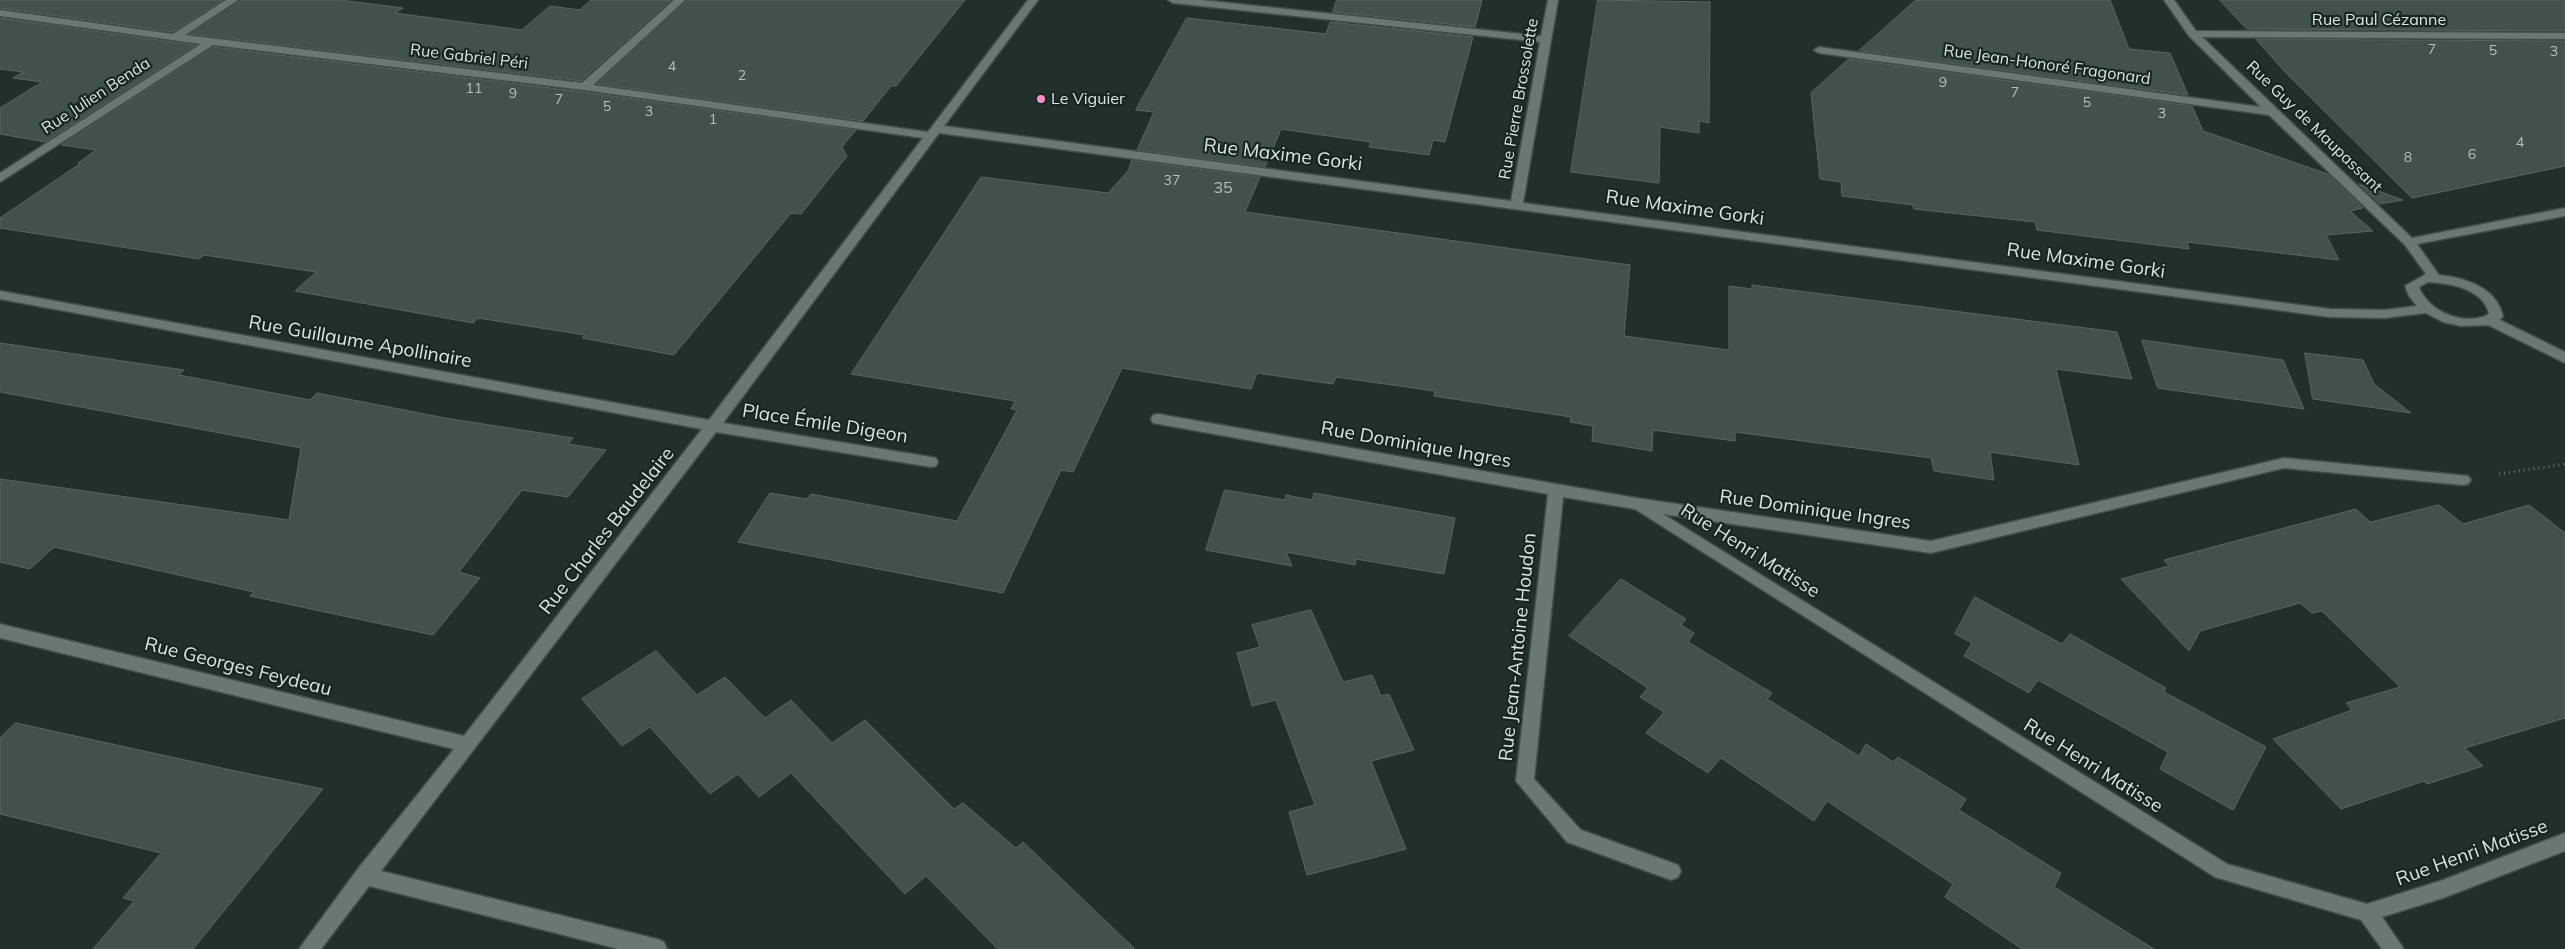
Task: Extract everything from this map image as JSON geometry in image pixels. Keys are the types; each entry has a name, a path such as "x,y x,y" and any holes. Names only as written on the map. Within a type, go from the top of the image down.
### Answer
{"street":[{"path":"177,36 233,0"},
{"path":"584,87 680,0"},
{"name":"Rue Charles Baudelaire","path":"308,949 713,426 1033,0"},
{"path":"1173,0 1547,40"},
{"name":"Rue Pierre Brossolette","path":"1517,204 1553,0"},
{"name":"Rue Guy de Maupassant","path":"2170,0 2194,34 2272,112 2409,242 2435,278"},
{"name":"Rue Gabriel Péri","path":"0,13 211,42 935,132"},
{"name":"Rue Paul Cézanne","path":"2194,34 2565,36"},
{"name":"Rue Julien Benda","path":"0,178 211,42"},
{"name":"Rue Jean-Honoré Fragonard","path":"1819,50 2272,112"},
{"name":"Rue Maxime Gorki","path":"935,132 1517,204 2330,313 2384,314 2428,309"},
{"path":"2409,242 2565,212"},
{"path":"2491,321 2496,316 2496,309 2485,295 2461,283 2425,278 2412,286 2413,293 2428,309 2440,316 2469,324 2491,321 2547,347 2565,358"},
{"name":"Rue Guillaume Apollinaire","path":"0,295 713,426"},
{"name":"Rue Dominique Ingres","path":"1158,419 1636,504 1932,547 2284,463 2463,480"},
{"name":"Place Émile Digeon","path":"713,426 931,462"},
{"name":"Rue Jean-Antoine Houdon","path":"1556,490 1525,782 1574,836 1671,871"},
{"name":"Rue Henri Matisse","path":"1636,504 2222,871 2367,913 2443,889 2565,842"},
{"name":"Rue Georges Feydeau","path":"0,631 466,744"},
{"path":"364,876 657,949"},
{"path":"2367,913 2394,949"}],"path":[{"path":"2463,480 2565,464"}],"building":[{"path":"0,0 223,0 173,32 0,8"},
{"path":"240,0 340,0 403,8 395,13 522,30 550,6 580,10 591,0 671,0 581,81 190,34"},
{"path":"687,0 965,0 896,86 891,86 863,121 597,84"},
{"path":"1337,0 1482,0 1475,27 1333,12"},
{"path":"1598,0 1710,2 1709,123 1699,121 1699,133 1660,127 1659,183 1571,172"},
{"path":"1916,0 2110,0 2129,49 2170,53 2188,95 1859,51"},
{"path":"2220,0 2565,0 2565,31 2247,29"},
{"path":"0,18 196,45 45,142 0,134 0,108 42,82 13,78 23,72 0,69"},
{"path":"1187,18 1326,34 1330,22 1473,37 1445,142 1433,140 1429,155 1369,147 1371,142 1281,129 1265,167 1137,150 1154,112 1136,110"},
{"path":"2256,39 2565,41 2565,166 2412,198 2286,73"},
{"path":"213,47 584,92 856,130 842,147 847,156 801,214 791,213 674,355 582,338 585,335 478,318 473,323 295,291 316,272 204,255 199,259 0,228 0,218 81,163 78,163 96,150 62,145"},
{"path":"1849,59 2192,106 2203,131 2328,174 2363,208 2350,211 2373,231 2326,235 2339,260 2187,242 2189,249 2037,230 2035,222 1914,209 1913,205 1842,196 1841,182 1820,179 1811,93"},
{"path":"1132,160 1260,177 1245,212 1630,265 1624,336 1729,350 1729,286 1752,289 1752,285 2117,332 2132,379 2056,369 2079,465 1990,452 1994,480 1934,471 1931,458 1735,432 1735,441 1653,430 1652,451 1592,441 1593,426 1570,422 1571,417 1434,396 1435,391 1336,377 1333,384 1257,373 1251,389 1122,368 1073,472 1061,470 1003,593 738,542 770,493 807,499 811,494 957,521 1017,410 1011,409 1015,401 851,374 981,177 1108,193 1128,171"},
{"path":"2359,184 2403,200 2380,204"},
{"path":"2142,340 2283,360 2304,409 2158,388"},
{"path":"0,343 184,370 179,375 310,400 317,393 445,418 573,438 568,444 606,450 568,497 522,490 459,572 480,578 433,635 250,596 254,592 54,547 30,569 0,562 0,479 289,520 301,448 0,392"},
{"path":"2305,353 2363,360 2374,384 2411,413 2313,399"},
{"path":"1225,490 1285,500 1286,495 1312,500 1314,493 1455,518 1444,574 1356,559 1355,565 1286,552 1292,566 1206,550"},
{"path":"2439,505 2463,524 2529,505 2565,533 2565,718 2465,748 2483,766 2427,784 2424,781 2341,809 2273,739 2352,710 2346,703 2400,687 2322,611 2312,613 2300,603 2200,631 2189,651 2121,579 2169,566 2164,560 2356,509 2370,522"},
{"path":"1621,579 1686,619 1681,625 1694,633 1688,642 1772,693 1767,699 1859,756 1866,744 1893,762 1898,757 1966,799 1959,810 2061,873 2054,887 2154,949 2022,949 1945,897 1953,884 1827,801 1814,821 1721,758 1708,773 1646,733 1664,712 1640,697 1648,688 1569,636"},
{"path":"1975,597 2062,644 2070,634 2166,688 2164,692 2266,747 2233,810 2160,769 2168,752 2038,680 2029,693 1964,656 1972,643 1955,634"},
{"path":"1311,610 1343,682 1372,675 1381,696 1389,694 1414,750 1371,761 1406,849 1307,875 1289,812 1315,805 1276,700 1252,706 1237,653 1260,647 1252,625"},
{"path":"656,651 697,695 725,677 765,718 791,700 832,743 865,720 954,809 963,803 1016,848 1023,842 1135,949 998,949 926,876 905,894 791,773 759,797 738,774 710,794 650,727 622,746 582,699"},
{"path":"16,723 323,789 193,949 93,949 134,901 123,898 161,853 0,814 0,738"}],"place":[{"name":"Le Viguier","path":"1041,99"}]}
